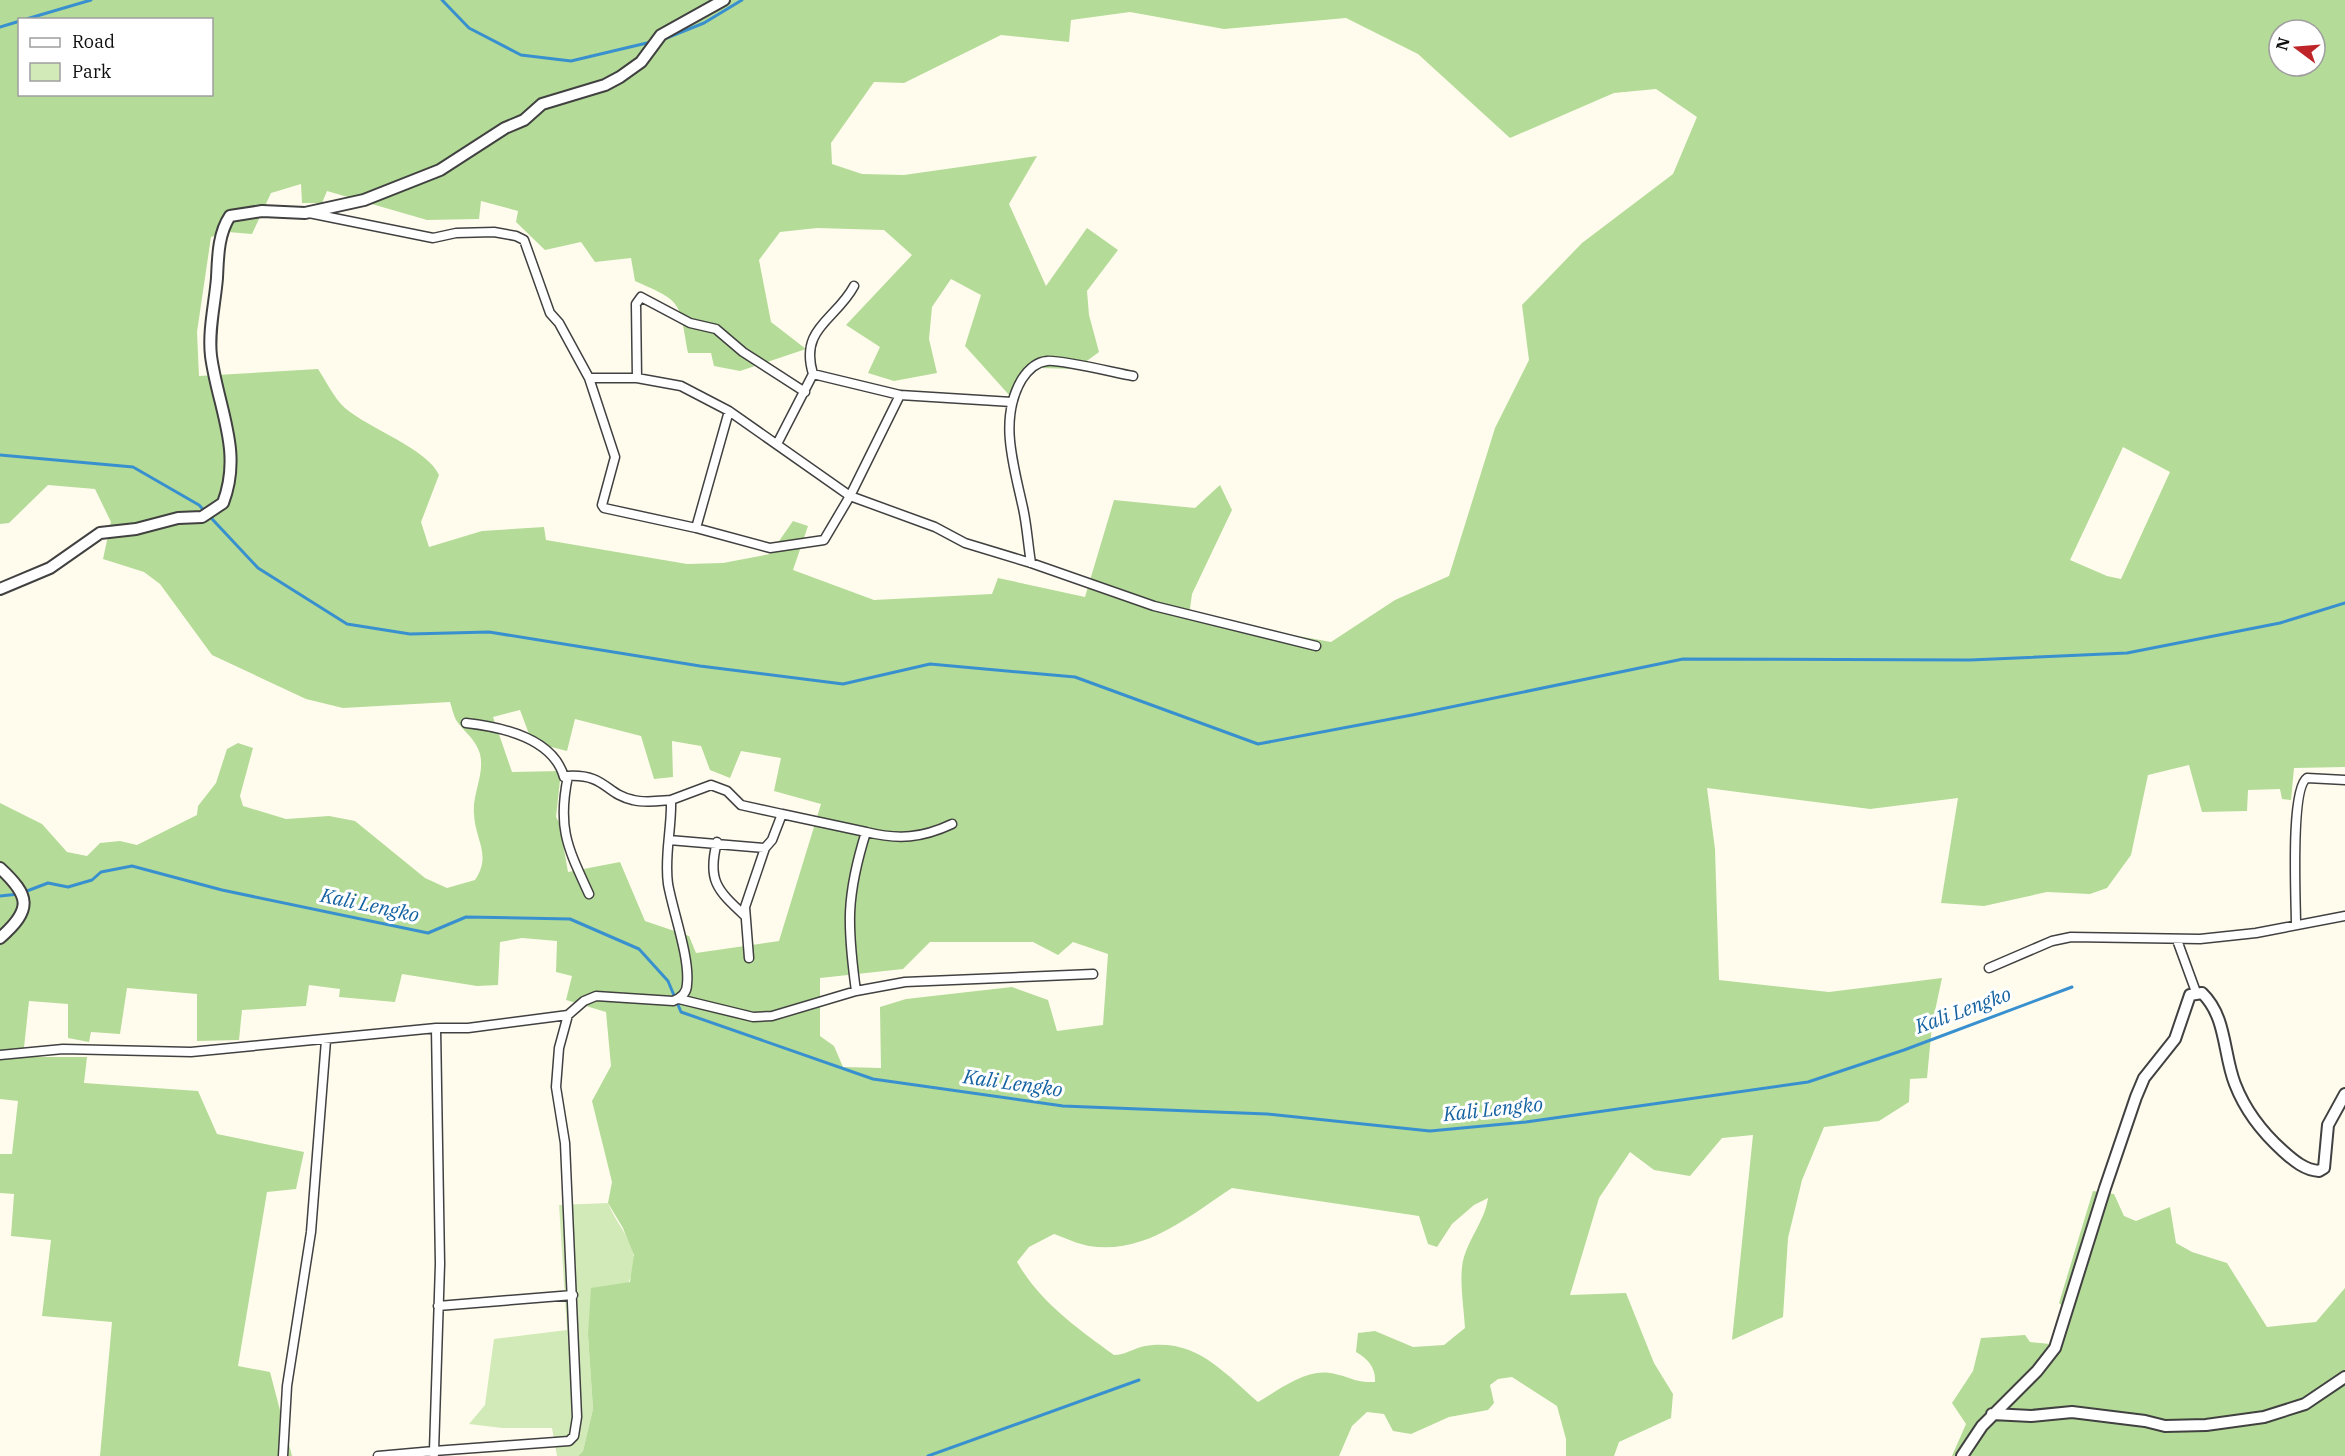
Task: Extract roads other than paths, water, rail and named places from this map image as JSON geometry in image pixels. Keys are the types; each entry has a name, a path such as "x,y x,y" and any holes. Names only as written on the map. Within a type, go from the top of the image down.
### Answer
{"street":[{"path":"305,213 364,200 440,171 506,128 524,120 542,104 620,77 641,62 658,40 724,0"},
{"path":"0,589 50,568 100,533 136,529 178,518 202,517 223,503 232,464 232,454 211,355 222,232 230,216 238,213 305,213 433,238 456,233 494,232 516,236 524,240 550,313 559,323 589,378 615,457 602,507 696,528 766,548 819,542 826,538 850,496 900,395"},
{"path":"777,444 813,374 809,354 813,338 821,324 844,302 854,286"},
{"path":"637,378 636,304 641,297 690,323 716,329 743,352 805,392"},
{"path":"1031,563 1024,511 1012,465 1010,437 1012,402 1016,389 1034,365 1048,360 1133,376"},
{"path":"813,374 900,395 1012,402"},
{"path":"589,378 637,378 681,386 729,411 850,496 935,527 965,543 1031,563 1154,606 1316,646"},
{"path":"696,528 729,411"},
{"path":"466,723 511,731 545,749 557,762 564,777 594,778 631,800 671,800 711,785 726,791 741,805 866,832 910,838 930,835 952,824"},
{"path":"568,776 562,818 565,839 572,861 590,894"},
{"path":"2296,925 2296,822 2300,784 2307,778 2345,780"},
{"path":"671,800 672,830 669,840 668,884 687,973 686,991 677,1000"},
{"path":"749,958 744,915 765,848 772,840 782,814"},
{"path":"856,991 849,940 849,906 853,876 866,832"},
{"path":"669,840 717,842 765,848"},
{"path":"717,842 713,868 715,884 744,915"},
{"path":"0,868 20,887 25,901 18,919 0,938"},
{"path":"1989,968 2052,941 2071,937 2177,940 2256,933 2345,916"},
{"path":"2177,940 2196,992 2205,996 2219,1020 2235,1084 2259,1127 2286,1154 2305,1168 2319,1171 2324,1168 2328,1125 2345,1094"},
{"path":"378,1456 572,1440 577,1417 573,1295 565,1143 556,1087 559,1048 568,1016 584,1001 596,996 677,1000 753,1017 772,1016 856,991 905,982 1093,974"},
{"path":"1962,1456 1992,1414 2037,1371 2055,1348 2104,1188 2141,1086 2175,1039 2190,995 2196,992"},
{"path":"0,1055 63,1049 191,1052 436,1028 468,1028 568,1016"},
{"path":"434,1453 440,1264 436,1028"},
{"path":"283,1456 287,1386 311,1232 326,1040"},
{"path":"438,1306 573,1295"},
{"path":"1992,1414 2031,1416 2072,1412 2145,1421 2165,1426 2206,1425 2264,1417 2305,1404 2345,1377"}],"waterway":[{"path":"30,18 91,0"},
{"path":"442,0 469,28 521,55 571,61 651,42"},
{"path":"664,39 704,23 742,0"},
{"path":"0,27 18,22"},
{"path":"0,455 133,467 199,505 258,568 347,624 410,634 489,632 700,666 843,684 930,664 1075,677 1258,744 1683,659 1970,660 2127,653 2280,623 2345,603"},
{"name":"Kali Lengko","path":"0,896 19,894 48,883 68,887 92,880 101,872 132,866 222,890 428,933 466,917 570,919 639,949 668,981 681,1012 873,1079 1063,1106 1267,1114 1430,1131 1526,1122 1808,1082 1904,1050 2072,987"},
{"path":"928,1456 1139,1380"}]}
